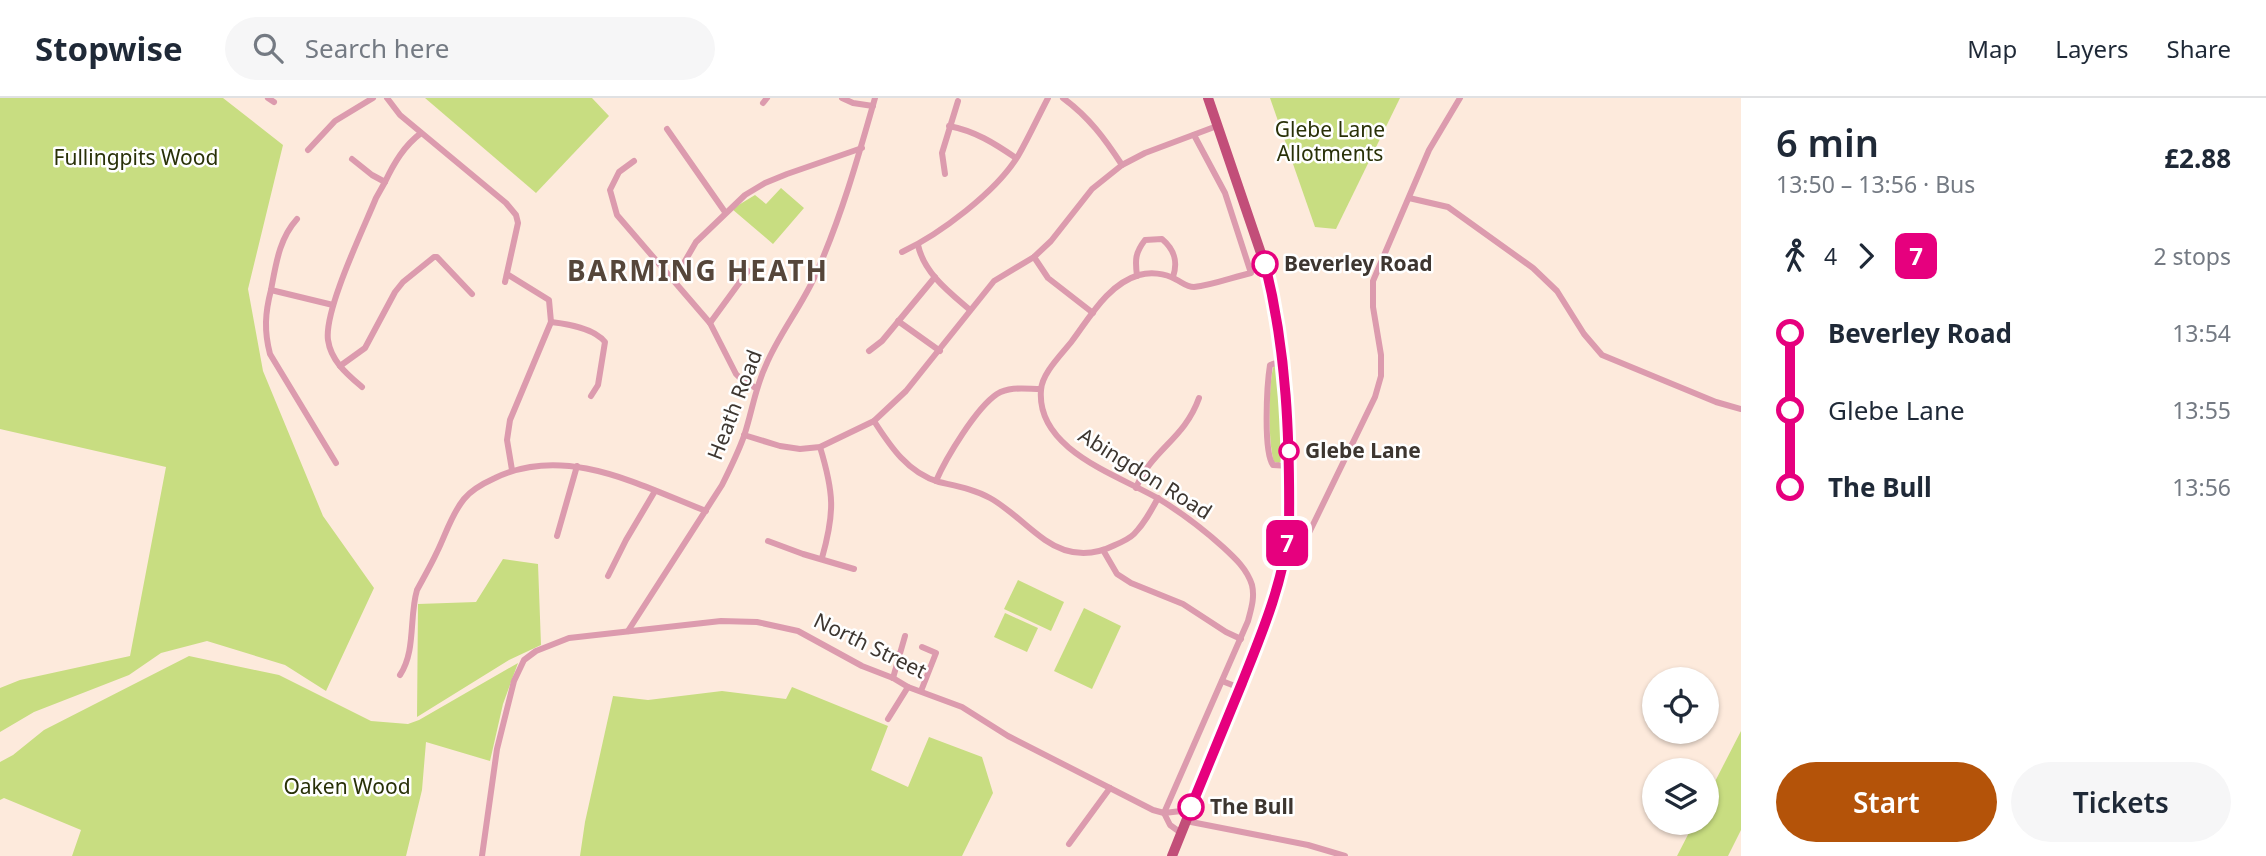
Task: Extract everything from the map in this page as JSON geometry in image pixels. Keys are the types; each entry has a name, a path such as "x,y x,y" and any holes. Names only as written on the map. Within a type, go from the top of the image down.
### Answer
{"main road":[{"path":"1172,856 1240,688 1282,573 1287,548 1288,412 1277,315 1265,265 1208,98"}],"street":[{"path":"308,150 335,121 373,98"},
{"path":"387,98 400,115 497,195 516,215 518,223 506,278 549,300 551,322 510,420 507,440 512,470"},
{"path":"842,98 873,106"},
{"name":"Heath Road","path":"628,631 722,485 744,435 756,388 768,360 816,276 862,148 875,98"},
{"path":"902,251 918,245 978,201 1016,158 1048,98"},
{"path":"1063,98 1083,113 1105,138 1122,165"},
{"path":"1287,548 1299,548 1307,537 1375,397 1381,376 1381,355 1373,307 1373,281 1429,150 1461,98"},
{"path":"945,174 942,153 958,101"},
{"path":"744,435 780,446 800,449 820,447 874,421 906,391 994,281 1034,257 1051,242 1093,189 1122,165 1145,153 1217,126"},
{"path":"948,127 985,137 1016,158"},
{"path":"667,129 725,212"},
{"path":"362,387 340,366 332,354 328,329 333,305 376,198 395,162 421,133"},
{"path":"936,481 957,443 985,406 998,394 1012,388 1041,389 1058,359 1109,292 1137,276 1161,274 1193,287 1251,273 1225,193 1194,135"},
{"path":"674,280 696,243 725,212 746,195 765,183 862,148"},
{"path":"352,159 385,182"},
{"path":"634,161 619,172 610,190 617,215 710,323 736,374 756,388"},
{"path":"1409,198 1448,207 1533,268 1557,291 1584,334 1602,355 1716,402 1741,409"},
{"path":"297,219 288,229 281,245 265,320 266,339 270,354 337,463"},
{"path":"1137,276 1135,255 1139,248 1145,240 1162,239 1174,254 1177,268 1173,278"},
{"path":"918,245 935,277 970,310"},
{"path":"340,366 365,348 395,292 434,257 472,294"},
{"path":"1034,257 1048,278 1093,313"},
{"path":"710,323 748,271"},
{"path":"869,351 882,341 935,277"},
{"path":"271,290 333,305"},
{"path":"898,321 940,351"},
{"path":"551,322 574,326 595,334 605,342 598,385 591,396"},
{"path":"1283,361 1270,365 1269,458 1273,465 1289,466"},
{"name":"Abingdon Road","path":"1041,389 1044,414 1062,442 1081,457 1192,521 1245,569 1252,585 1254,601 1241,639 1164,813"},
{"path":"1136,488 1151,461 1183,431 1193,416 1199,398"},
{"path":"874,421 893,449 914,470 936,481 963,487 991,498 1046,541 1068,552 1084,555 1132,536 1146,520 1158,499"},
{"path":"820,447 830,478 832,511 822,558"},
{"path":"400,675 408,664 413,603 417,590 455,511 466,496 481,484 512,470 545,464 577,466 619,477 706,511"},
{"path":"557,536 577,466"},
{"path":"608,576 655,491"},
{"path":"768,541 857,569"},
{"path":"1102,550 1117,574 1131,583 1183,604 1241,639"},
{"name":"North Street","path":"482,856 492,776 504,716 514,681 524,660 536,651 569,638 721,621 775,625 798,631 854,662 908,687 962,707 1008,736 1164,813 1170,825 1181,833"},
{"path":"893,678 905,636"},
{"path":"921,691 936,653 922,647"},
{"path":"1222,681 1240,688"},
{"path":"888,719 908,687"},
{"path":"1069,844 1110,788"},
{"path":"1164,813 1190,810"},
{"path":"1186,821 1308,845 1345,856"}],"green space":[{"name":"Fullingpits Wood","path":"0,98 223,98 283,145 248,289 263,371 323,516 374,588 326,691 285,665 207,641 161,653 129,675 34,712 0,732 0,688 20,680 130,656 166,467 0,429"},
{"path":"425,98 592,98 609,116 536,193"},
{"name":"Glebe Lane Allotments","path":"1270,98 1400,98 1336,229 1315,227"},
{"path":"781,188 804,208 773,244 732,209 755,195 766,204"},
{"path":"1274,365 1277,366 1282,414 1283,460 1279,463 1274,462 1270,428"},
{"path":"503,559 538,564 541,645 509,660 417,717 418,604 476,602"},
{"path":"1018,580 1064,602 1051,631 1004,609"},
{"path":"1084,608 1121,626 1092,689 1054,671"},
{"path":"1005,613 1038,628 1027,652 994,637"},
{"name":"Oaken Wood","path":"189,656 279,675 371,721 408,724 518,663 503,704 490,761 426,742 422,790 406,856 72,856 81,830 4,798 0,800 0,762 44,730"},
{"path":"792,687 888,726 871,770 908,787 929,737 982,757 993,793 962,856 580,856 613,696 648,700 722,691 786,699"},
{"path":"1741,731 1741,830 1728,856 1677,856 1688,835 1719,835 1719,774"}],"bus line":[{"name":"7","path":"1191,807 1261,635 1282,573 1287,548 1288,412 1277,315 1265,264"}],"place":[{"name":"Beverley Road","path":"1265,264"},
{"name":"Glebe Lane","path":"1289,451"},
{"name":"The Bull","path":"1191,807"}],"district":[{"name":"BARMING HEATH","path":"698,271"}]}
